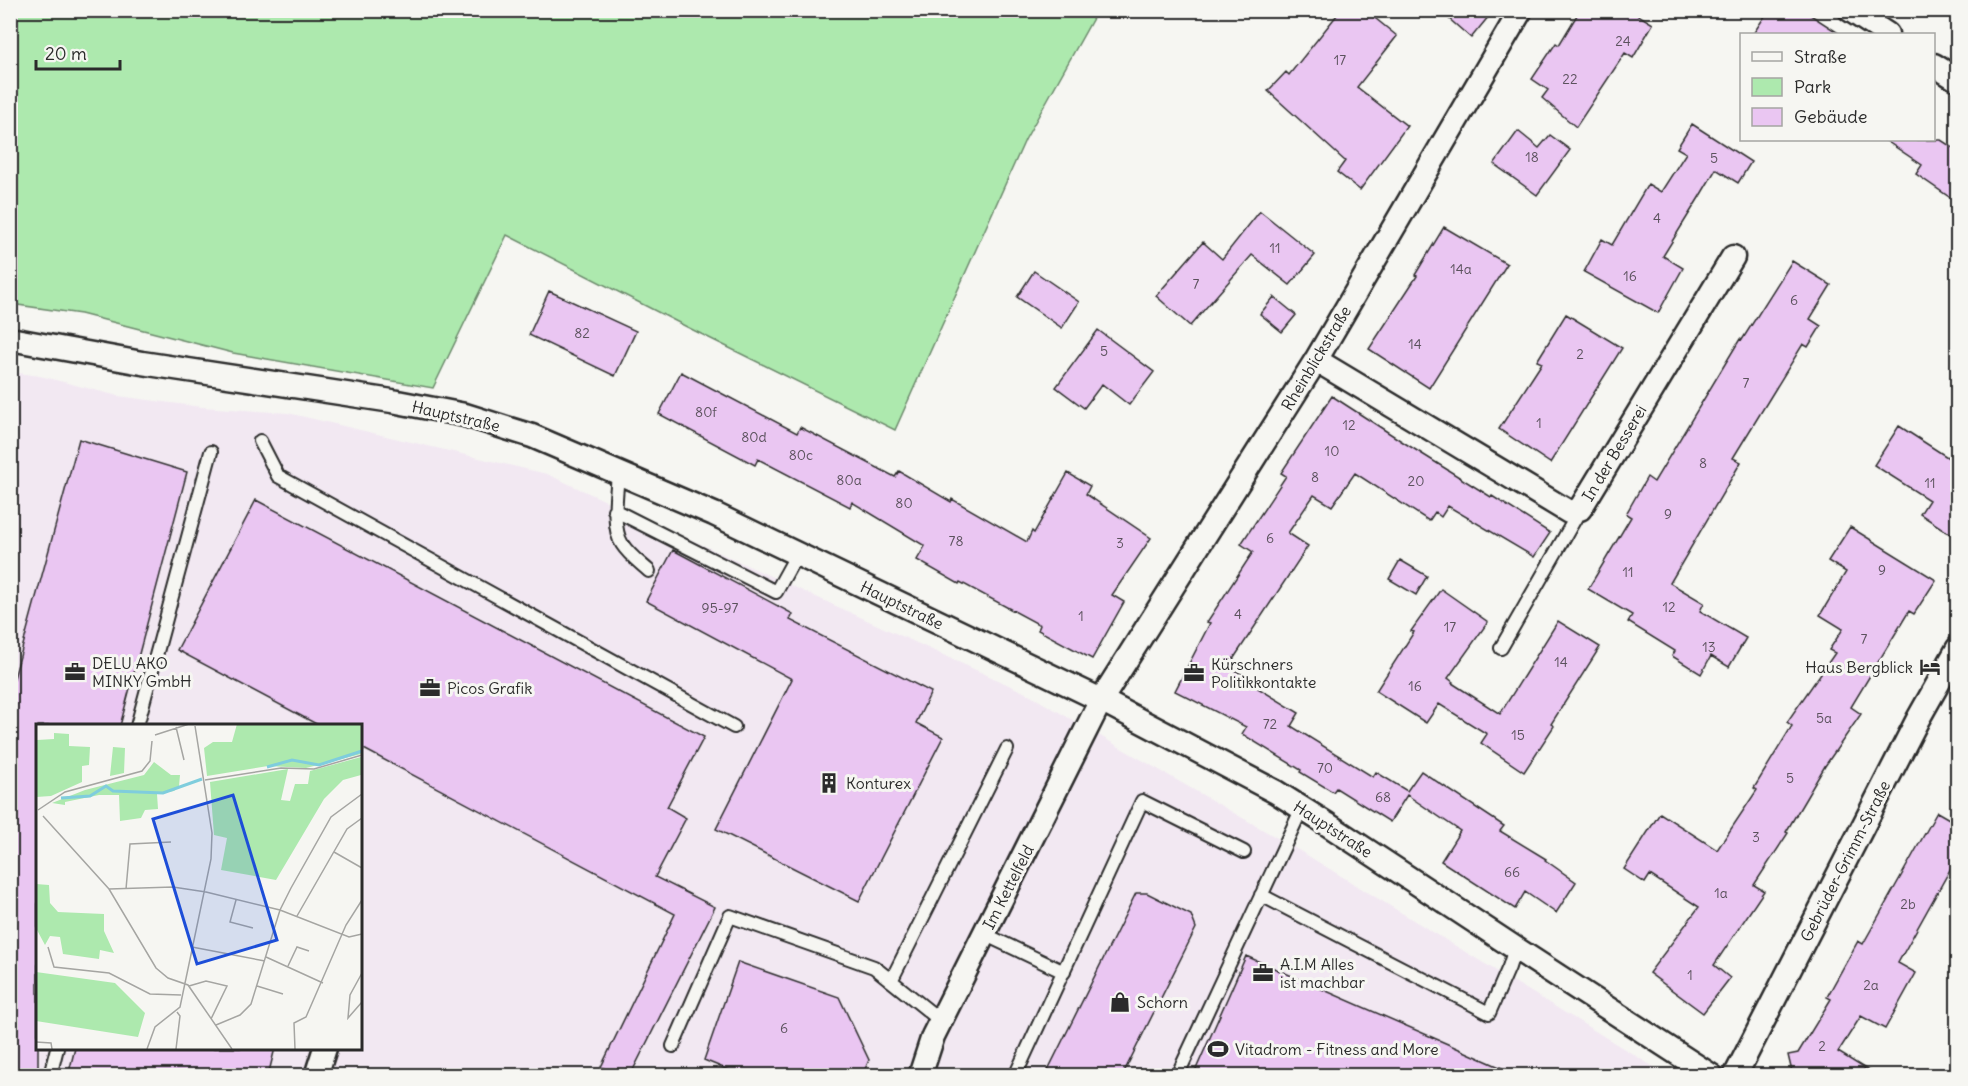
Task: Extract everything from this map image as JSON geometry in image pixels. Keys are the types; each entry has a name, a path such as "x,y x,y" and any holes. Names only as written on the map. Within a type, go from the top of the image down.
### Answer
{"street":[{"name":"Rheinblickstraße","path":"1101,700 1316,360 1521,10"},
{"path":"1850,10 1885,33"},
{"path":"1935,66 1958,80"},
{"name":"In der Besserei","path":"1316,360 1569,512 1580,509 1733,257"},
{"name":"Hauptstraße","path":"10,339 142,363 392,401 465,415 532,436 714,514 1101,700 1302,808 1515,948 1690,1069 1712,1076"},
{"name":"Gebrüder-Grimm-Straße","path":"1735,1076 1918,719 1958,648"},
{"name":"Im Kettelfeld","path":"920,1076 933,1036 1101,700"},
{"path":"316,1076 324,1050"}],"lane":[{"path":"260,441 278,476 734,727"},
{"path":"138,724 211,452"},
{"path":"618,473 614,510 620,542 633,558 649,571"},
{"path":"1501,648 1580,509"},
{"path":"614,510 776,592 798,554"},
{"path":"891,981 1007,749"},
{"path":"1016,1076 1142,801 1244,852"},
{"path":"1177,1076 1302,808"},
{"path":"1261,895 1489,1013 1515,948"},
{"path":"673,1046 730,916 874,968 941,1021"},
{"path":"984,934 1064,972"},
{"path":"50,1076 56,1050"}],"shaded area":[{"path":"11,372 40,376 118,396 202,407 288,413 547,474 1024,692 1305,854 1667,1075 11,1076"}],"green space":[{"path":"11,10 1097,11 1025,140 895,430 507,235 433,388 233,353 81,314 11,304"}],"building":[{"path":"1341,10 1365,10 1397,36 1357,87 1407,126 1360,190 1337,172 1345,161 1268,91 1286,72 1289,75"},
{"path":"1439,10 1494,10 1471,38"},
{"path":"1580,10 1630,10 1653,24 1633,58 1625,53 1576,127 1542,98 1548,90 1532,79 1556,43 1559,45"},
{"path":"1769,10 1803,10 1838,33 1754,33"},
{"path":"1692,124 1751,162 1738,183 1716,169 1663,256 1683,268 1658,313 1584,272 1602,239 1612,245 1648,184 1661,192 1686,153 1677,148"},
{"path":"1518,131 1539,148 1550,135 1570,150 1537,195 1494,164"},
{"path":"1941,140 1958,151 1958,203 1916,174 1922,165 1886,141"},
{"path":"1260,211 1315,255 1290,285 1252,255 1190,326 1156,296 1203,242 1222,259"},
{"path":"1444,227 1507,264 1429,388 1369,349 1417,276 1415,275"},
{"path":"1792,261 1831,285 1810,319 1821,326 1808,347 1803,344 1733,458 1741,462 1670,583 1704,603 1700,611 1746,638 1729,667 1711,656 1701,674 1672,656 1675,651 1628,622 1632,615 1588,589 1631,517 1626,514 1647,477 1654,482 1740,339 1742,340"},
{"path":"1034,271 1079,302 1062,328 1017,297"},
{"path":"549,291 636,331 615,376 529,335"},
{"path":"1274,297 1296,315 1282,332 1260,314"},
{"path":"1566,314 1622,348 1550,463 1499,429 1542,363 1537,361"},
{"path":"1098,330 1154,372 1129,405 1102,384 1084,408 1056,387"},
{"path":"681,372 797,433 800,427 895,477 899,471 951,502 952,499 1027,542 1068,473 1090,486 1086,494 1151,538 1112,595 1124,602 1092,659 1038,630 1040,625 917,560 925,546 852,502 850,507 758,459 755,465 659,414"},
{"path":"1332,396 1550,533 1534,557 1448,506 1441,517 1435,512 1429,521 1355,473 1332,506 1314,495 1288,533 1308,546 1228,667 1245,676 1243,679 1299,713 1291,726 1373,777 1376,772 1407,791 1421,771 1504,826 1500,831 1546,859 1576,882 1556,913 1525,892 1515,909 1441,861 1460,831 1407,795 1390,822 1336,788 1333,792 1242,734 1246,727 1175,691 1210,623 1207,622 1253,552 1241,544 1286,476 1281,473"},
{"path":"1899,426 1958,464 1958,539 1920,514 1929,500 1874,465"},
{"name":"DELU AKO MINKY GmbH","path":"79,439 187,472 121,724 36,724 36,1050 38,1050 38,1076 10,1076 10,693"},
{"name":"Picos Grafik","path":"256,500 704,737 667,807 686,818 655,877 715,907 630,1076 621,1076 601,1067 675,914 362,748 362,724 316,724 177,650"},
{"path":"1850,527 1936,580 1914,614 1909,611 1851,707 1861,714 1825,766 1786,832 1788,833 1754,885 1764,891 1714,965 1730,978 1703,1013 1649,973 1699,907 1650,875 1645,883 1624,869 1660,813 1717,850 1757,790 1754,788 1792,726 1787,722 1835,653 1829,650 1843,629 1820,615 1846,572 1828,561"},
{"name":"Konturex","path":"673,550 793,614 790,620 931,692 916,723 943,737 859,901 716,829 792,679 646,601"},
{"path":"1400,560 1427,576 1416,595 1389,579"},
{"path":"1441,589 1488,622 1448,678 1452,683 1500,714 1558,621 1600,647 1551,724 1554,726 1524,772 1481,743 1487,734 1439,704 1426,723 1376,691 1414,632 1411,631"},
{"path":"1937,812 1958,824 1958,871 1951,868 1898,963 1916,973 1885,1029 1861,1016 1838,1052 1877,1076 1793,1076 1788,1055 1798,1053 1831,999 1827,997 1858,941 1863,944"},
{"name":"Schorn","path":"1136,893 1147,893 1191,915 1196,928 1122,1076 1045,1076"},
{"path":"1246,956 1450,1045 1520,1076 1193,1076"},
{"path":"738,962 839,997 869,1060 862,1076 743,1076 704,1060"},
{"path":"74,1050 274,1050 268,1076 68,1076"}],"place":[{"name":"Haus Bergblick","path":"1930,667"},
{"name":"DELU AKO MINKY GmbH","path":"75,672"},
{"name":"Kürschners Politikkontakte","path":"1194,673"},
{"name":"Picos Grafik","path":"430,688"},
{"name":"Konturex","path":"829,783"},
{"name":"A.I.M Alles ist machbar","path":"1263,973"},
{"name":"Schorn","path":"1120,1002"},
{"name":"Vitadrom - Fitness and More","path":"1218,1049"}]}
